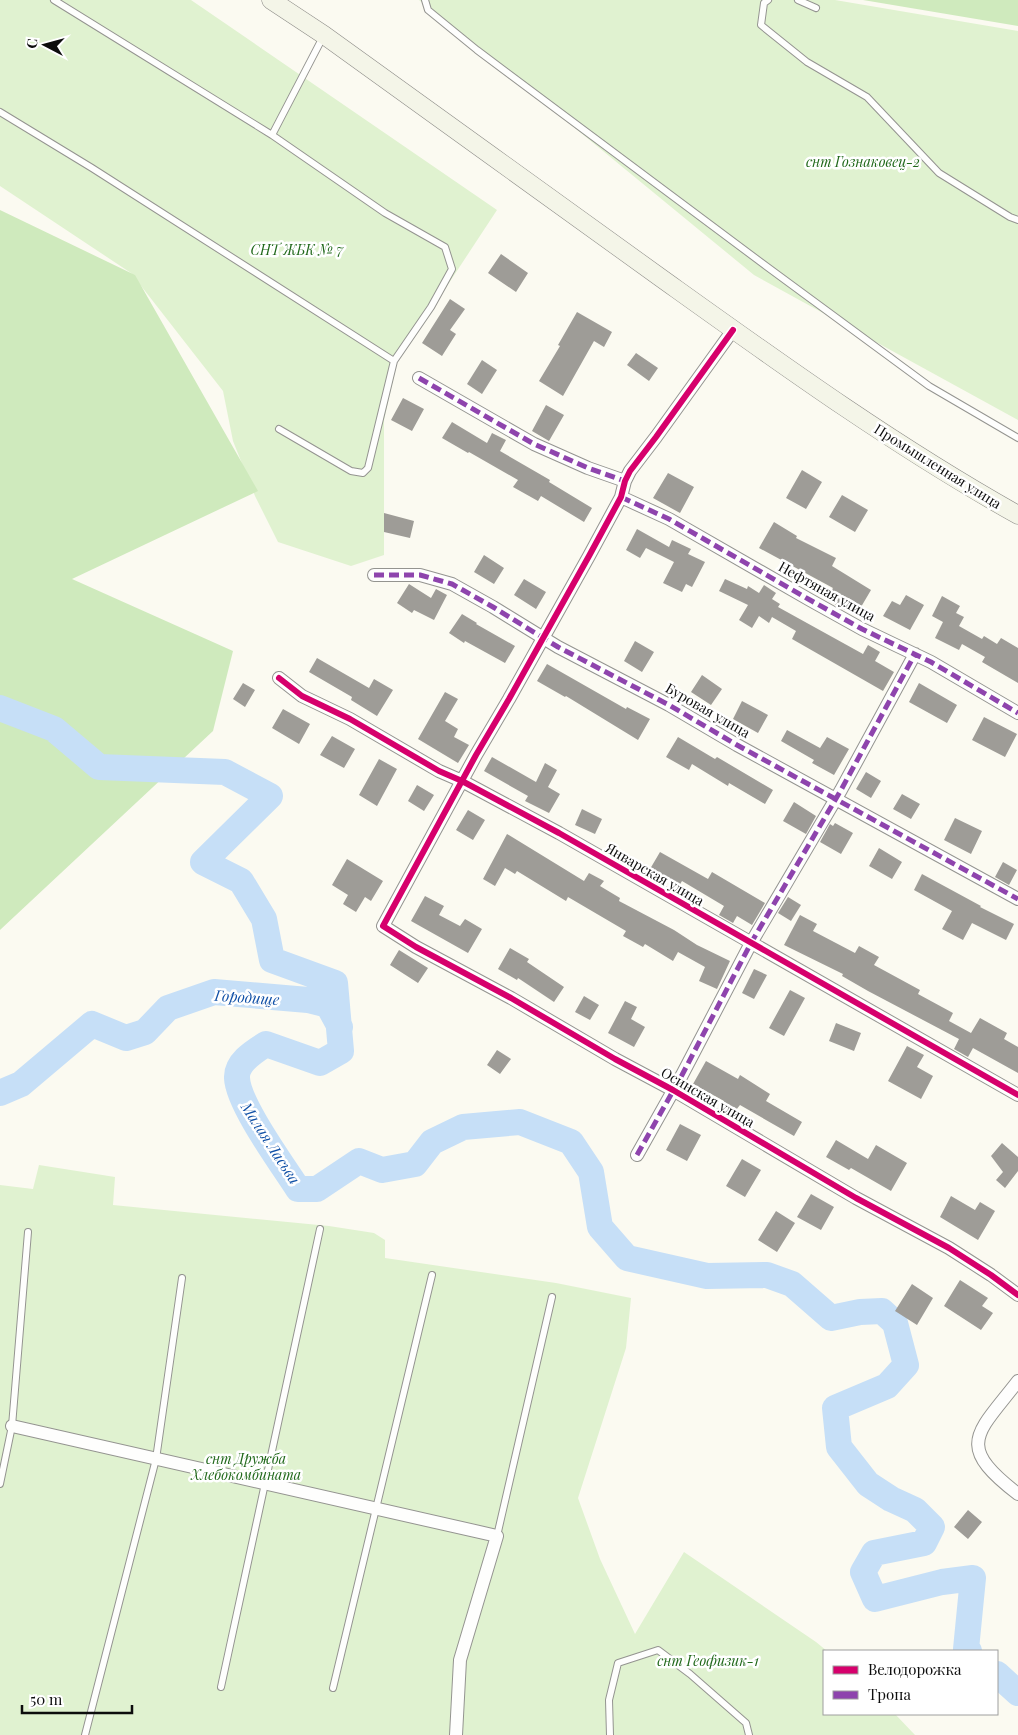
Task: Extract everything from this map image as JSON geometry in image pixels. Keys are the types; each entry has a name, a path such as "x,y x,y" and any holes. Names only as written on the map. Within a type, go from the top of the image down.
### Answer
{"main road":[{"name":"Промышленная улица","path":"271,0 324,34 733,330 859,418 973,490 1018,515"}],"street":[{"path":"462,781 621,497 630,471 656,438 733,330"},
{"path":"419,378 534,444 588,468 625,481"},
{"name":"Нефтяная улица","path":"621,497 669,519 862,629 915,654 1018,713"},
{"name":"Буровая улица","path":"374,574 420,575 452,584 558,648 669,705 737,745 1018,899"},
{"path":"637,1154 751,943 836,799 915,654"},
{"name":"Январская улица","path":"279,678 302,696 350,720 432,767 559,833 1018,1095"},
{"name":"Осинская улица","path":"462,781 383,926 422,950 673,1090 856,1198 949,1248 992,1275 1018,1295"},
{"path":"1018,1381 986,1421 978,1436 978,1444 980,1456 988,1468 1018,1494"},
{"path":"12,1426 497,1536 460,1660 456,1735"}],"lane":[{"path":"54,0 272,135 385,213 445,247 452,268 431,307 394,360 368,468 363,473 351,471 279,429"},
{"path":"425,0 428,10 477,50 774,272 929,386 1018,438"},
{"path":"798,0 816,8"},
{"path":"764,1 761,25 807,62 867,97 939,173 1010,217 1018,220"},
{"path":"272,135 324,34"},
{"path":"0,112 92,168 394,360"},
{"path":"221,1687 320,1229"},
{"path":"0,1484 12,1426 28,1232"},
{"path":"333,1688 432,1275"},
{"path":"85,1735 156,1458 182,1278"},
{"path":"497,1536 552,1297"},
{"path":"610,1735 609,1700 618,1663 658,1650 690,1674 746,1723 749,1735"}],"green space":[{"name":"СНТ ЖБК № 7","path":"0,0 191,0 497,210 397,362 384,420 384,555 351,566 278,542 255,496 233,441 223,391 131,273 0,186"},
{"name":"снт Гознаковец-2","path":"419,0 835,0 1018,31 1018,420 754,275"},
{"path":"863,0 1018,0 1018,26"},
{"path":"0,210 135,275 258,491 72,579 233,651 213,731 0,930"},
{"name":"снт Дружба Хлебокомбината","path":"39,1165 115,1177 113,1205 329,1226 374,1233 385,1240 385,1258 556,1283 631,1298 626,1348 578,1498 600,1559 635,1634 684,1552 826,1650 823,1650 823,1715 896,1715 915,1735 0,1735 0,1185 33,1189"}],"building":[{"path":"501,254 528,273 516,292 488,273"},
{"path":"450,299 465,309 450,330 456,334 442,356 422,343"},
{"path":"577,312 612,332 604,347 594,341 563,396 539,381 560,346 558,345"},
{"path":"636,353 658,368 649,381 627,365"},
{"path":"482,360 497,370 482,394 467,384"},
{"path":"403,398 424,409 412,431 391,420"},
{"path":"546,405 564,415 549,441 532,431"},
{"path":"452,422 487,443 492,433 506,440 500,451 550,480 549,482 592,508 584,522 541,496 538,501 513,487 518,480 442,438"},
{"path":"802,470 822,482 806,509 786,498"},
{"path":"668,473 694,487 680,513 653,498"},
{"path":"842,495 868,510 855,532 829,517"},
{"path":"384,513 414,521 410,538 384,532"},
{"path":"774,522 797,536 796,538 836,558 832,566 871,590 861,607 851,601 845,610 826,599 833,588 759,548"},
{"path":"637,529 669,547 672,540 691,549 688,554 705,562 692,587 686,584 682,592 663,583 674,562 646,548 640,558 626,550"},
{"path":"484,555 504,568 494,584 474,572"},
{"path":"524,579 546,592 536,609 514,595"},
{"path":"725,579 747,589 748,586 759,593 764,585 776,593 772,599 780,604 778,607 863,654 868,645 880,652 875,661 894,672 883,691 792,639 796,631 772,617 769,623 759,616 752,628 739,620 748,605 719,591"},
{"path":"409,584 431,598 436,589 447,595 434,620 414,610 412,613 397,603"},
{"path":"906,595 924,605 910,630 883,616 892,601 900,605"},
{"path":"942,596 960,606 956,613 964,617 959,626 982,639 984,636 997,644 1001,638 1018,648 1018,683 982,662 985,657 962,644 959,650 935,638 943,622 932,616"},
{"path":"462,614 515,646 505,663 465,641 464,643 449,633"},
{"path":"635,641 654,652 642,672 624,661"},
{"path":"317,658 369,688 374,679 393,690 377,716 351,700 352,697 309,672"},
{"path":"547,664 626,709 627,707 650,719 638,740 566,696 537,681"},
{"path":"702,675 722,689 711,705 691,692"},
{"path":"243,683 255,690 245,707 233,699"},
{"path":"919,683 957,705 947,723 909,702"},
{"path":"445,692 458,699 445,721 458,729 454,737 469,745 458,763 418,739"},
{"path":"742,701 768,715 758,733 733,719"},
{"path":"283,709 310,724 299,744 272,728"},
{"path":"984,717 1017,734 1005,757 972,740"},
{"path":"787,730 820,748 827,737 849,749 834,775 812,763 814,760 781,741"},
{"path":"332,736 355,749 344,768 320,755"},
{"path":"678,737 715,759 717,757 773,790 765,804 729,783 728,786 692,764 689,770 666,757"},
{"path":"492,757 536,782 545,763 557,770 548,787 560,794 549,813 525,801 528,796 484,771"},
{"path":"379,759 397,769 377,806 359,795"},
{"path":"866,772 881,781 871,798 856,789"},
{"path":"417,785 434,795 424,811 408,801"},
{"path":"902,794 920,804 911,819 893,809"},
{"path":"794,802 816,816 806,834 783,821"},
{"path":"582,809 602,819 595,834 575,825"},
{"path":"468,810 485,820 473,840 456,830"},
{"path":"955,818 982,831 971,854 944,840"},
{"path":"835,823 853,833 841,854 820,842 830,824 833,826"},
{"path":"507,834 584,881 589,873 604,881 600,886 620,898 619,901 674,930 697,945 730,961 717,989 699,981 705,967 678,952 673,961 645,944 643,947 623,936 626,931 568,897 566,901 517,871 515,874 505,868 495,886 483,879"},
{"path":"879,848 902,862 892,879 869,866"},
{"path":"660,852 708,879 712,872 765,903 752,925 737,916 733,923 719,915 724,906 682,881 679,886 650,869"},
{"path":"347,859 383,881 371,901 365,897 356,912 343,904 348,895 332,885"},
{"path":"1003,862 1017,870 1009,885 995,877"},
{"path":"922,874 1014,924 1006,940 972,923 963,940 942,929 952,911 914,890"},
{"path":"425,896 444,906 439,915 460,926 465,919 482,929 468,953 411,921"},
{"path":"788,897 801,905 791,921 778,913"},
{"path":"800,915 817,924 813,931 855,953 859,946 879,957 874,965 920,990 918,994 953,1013 949,1021 971,1033 980,1018 1007,1033 1004,1039 1018,1047 1018,1073 973,1048 968,1057 954,1049 959,1039 868,991 842,976 843,974 784,945"},
{"path":"510,948 529,959 527,962 564,987 554,1002 518,978 517,980 498,969"},
{"path":"399,950 428,968 418,983 390,965"},
{"path":"754,969 767,975 754,999 742,993"},
{"path":"790,990 805,998 784,1036 769,1028"},
{"path":"584,996 599,1005 590,1020 575,1012"},
{"path":"625,1001 637,1007 631,1019 645,1027 634,1047 608,1033"},
{"path":"836,1023 861,1033 854,1051 829,1041"},
{"path":"907,1046 924,1055 917,1067 933,1076 921,1099 888,1081"},
{"path":"497,1050 511,1059 500,1074 487,1065"},
{"path":"706,1061 738,1079 740,1075 770,1094 766,1101 802,1122 794,1136 740,1105 736,1110 693,1084"},
{"path":"680,1124 701,1135 687,1161 666,1150"},
{"path":"836,1140 868,1159 876,1145 907,1163 891,1191 851,1168 849,1170 826,1157"},
{"path":"1002,1143 1018,1157 1018,1171 1005,1188 996,1180 1003,1172 991,1156"},
{"path":"742,1159 761,1170 745,1197 726,1186"},
{"path":"811,1194 834,1207 821,1230 797,1217"},
{"path":"951,1196 975,1210 980,1202 995,1211 978,1240 940,1217"},
{"path":"776,1211 795,1223 777,1252 758,1240"},
{"path":"960,1280 988,1298 982,1306 993,1313 981,1330 944,1306"},
{"path":"912,1284 933,1298 917,1325 895,1311"},
{"path":"968,1510 982,1522 968,1539 954,1527"}],"waterway":[{"name":"Малая Ласьва","path":"0,708 54,729 99,767 225,772 270,796 203,862 241,881 264,919 272,960 335,983 341,1051 320,1063 266,1044 247,1058 238,1072 239,1089 245,1103 272,1150 298,1189 317,1189 359,1161 382,1170 415,1164 432,1142 463,1127 520,1122 571,1142 591,1172 600,1227 627,1258 707,1276 767,1275 792,1284 831,1318 860,1312 882,1311 895,1323 906,1365 887,1386 835,1408 839,1447 868,1484 891,1499 915,1510 932,1527 924,1543 874,1553 863,1572 875,1599 942,1582 973,1578 966,1649 968,1650"},
{"name":"Городище","path":"0,1093 21,1084 92,1024 126,1038 145,1032 168,1008 214,992 308,1000 328,1005 340,1027"},
{"name":"Малая Ласьва","path":"998,1675 1018,1693"}],"marked path":[{"path":"419,378 534,444 588,468 625,481"},
{"path":"621,497 669,519 862,629 931,662 1018,713"},
{"path":"374,575 420,575 452,584 558,647 669,705 737,745 1018,899"},
{"path":"637,1155 682,1075 751,943 841,790 915,654"}],"cycle path":[{"path":"733,330 630,471 621,497 589,556 476,755 383,926 416,947 511,998 615,1059 673,1090 856,1198 949,1248 1018,1295"},
{"path":"279,678 302,696 350,719 439,771 462,781 559,833 1018,1095"}],"park label":[{"name":"снт Геофизик-1","path":"708,1660"}]}
